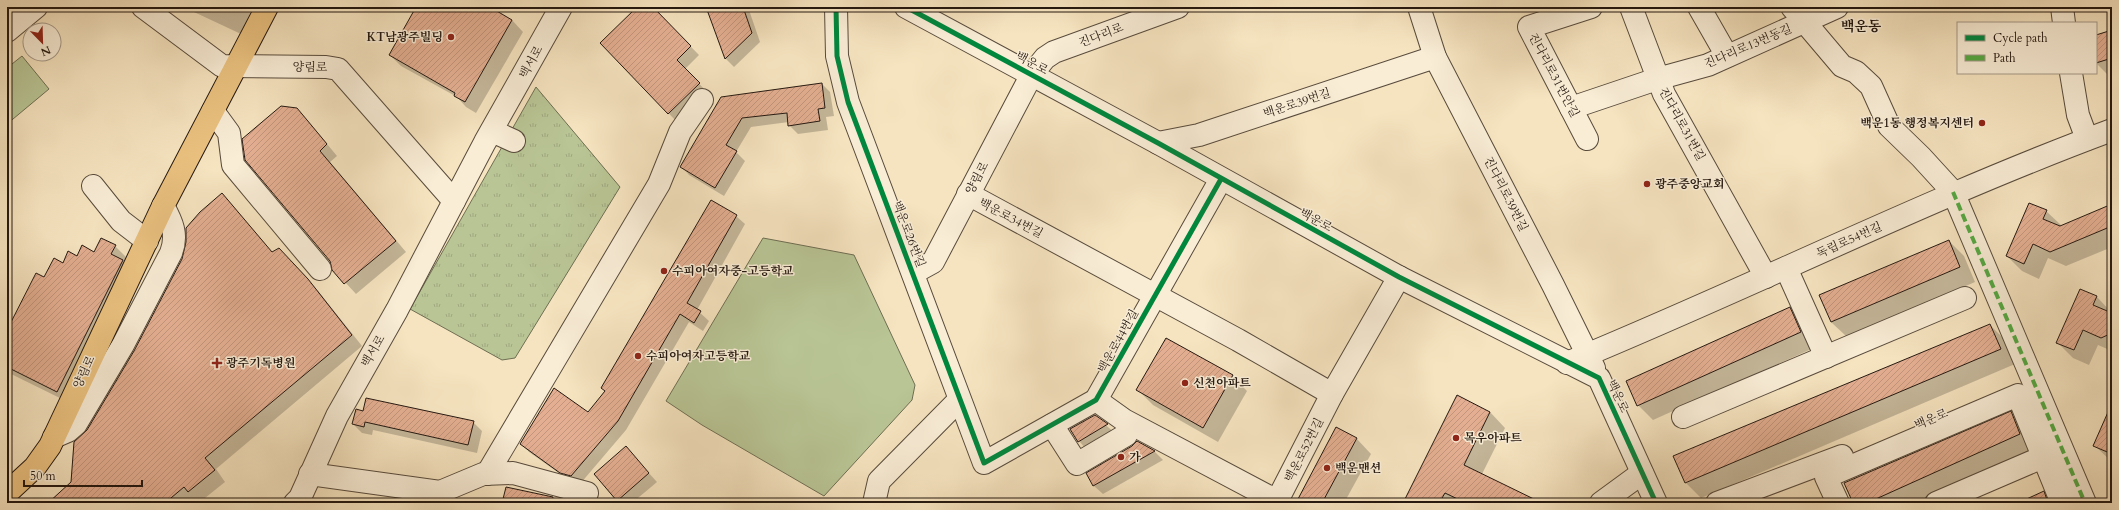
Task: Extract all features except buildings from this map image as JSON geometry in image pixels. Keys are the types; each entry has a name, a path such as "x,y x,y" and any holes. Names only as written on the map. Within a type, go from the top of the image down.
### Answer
{"main road":[{"name":"양림로","path":"7,493 35,467 44,456 163,206 267,7"}],"street":[{"path":"7,31 36,7"},
{"path":"142,7 222,66 236,67"},
{"name":"백서로","path":"295,503 300,498 337,416 397,310 454,201 561,7"},
{"name":"백운로26번길","path":"836,7 836,56 848,102 984,463 1052,425"},
{"name":"백운로","path":"906,7 1158,143 1399,277 1598,378 1656,503"},
{"name":"진다리로","path":"1032,74 1046,58 1054,52 1148,12 1178,7"},
{"name":"진다리로39번길","path":"1419,7 1435,57 1588,355 1598,378"},
{"name":"진다리로31번안길","path":"1587,139 1529,27 1592,7"},
{"name":"진다리로31번길","path":"1631,7 1657,79 1766,277"},
{"path":"1699,7 1727,56"},
{"name":"진다리로13번동길","path":"1571,108 1657,79 1694,69 1727,56 1798,14 1837,7"},
{"path":"2062,7 2064,22"},
{"path":"1798,14 1842,66 1856,72 1871,86 1889,126 1954,192 2085,503"},
{"name":"백운로39번길","path":"1158,143 1200,135 1435,57"},
{"name":"양림로","path":"236,67 326,66 338,69 454,201"},
{"name":"양림로","path":"913,273 933,262 1032,74"},
{"path":"2072,74 2078,115 2088,139"},
{"path":"488,474 658,184 680,132 702,100"},
{"path":"214,111 229,133 233,166 320,269"},
{"name":"독립로54번길","path":"1567,363 1766,277 1954,192 2112,130"},
{"path":"492,131 514,141"},
{"name":"백운로44번길","path":"1096,400 1154,295 1221,179"},
{"path":"93,186 121,221 146,241"},
{"name":"백운로34번길","path":"968,194 1154,295"},
{"path":"54,437 68,431 76,424 123,346 171,253 175,243 173,226 163,206"},
{"path":"1786,268 1826,357"},
{"name":"백운로52번길","path":"1096,400 1124,420 1277,501 1332,394 1399,277"},
{"path":"1154,295 1238,340 1332,394"},
{"path":"1683,417 1965,298"},
{"name":"백운로","path":"1717,503 1808,470 2032,377"},
{"path":"1838,503 1826,477 2018,395 2062,503"},
{"path":"874,503 879,481 959,400"},
{"path":"1096,400 1052,425 1077,464 1126,435"},
{"path":"1936,503 2043,457"},
{"path":"1808,470 1820,498 1824,503"},
{"path":"310,474 440,492 488,474 513,473 587,493"},
{"path":"1601,503 1642,473"}],"green space":[{"path":"22,56 22,62 27,62 49,89 7,124 7,68"},
{"path":"536,87 620,187 515,358 502,360 410,309"},
{"path":"763,238 854,255 915,385 912,400 824,496 702,425 666,401"}],"marked path":[{"path":"1953,192 2085,503"}],"cycle path":[{"path":"836,7 837,56 848,102 984,463 1096,400 1221,179"},
{"path":"906,7 1158,143 1399,277 1599,378 1656,503"}],"place":[{"name":"KT남광주빌딩","path":"451,37"},
{"name":"백운1동 행정복지센터","path":"1982,123"},
{"name":"광주중앙교회","path":"1647,184"},
{"name":"수피아여자중-고등학교","path":"664,271"},
{"name":"수피아여자고등학교","path":"638,356"},
{"name":"광주기독병원","path":"217,363"},
{"name":"신천아파트","path":"1185,383"},
{"name":"목우아파트","path":"1456,438"},
{"name":"가","path":"1121,457"},
{"name":"백운맨션","path":"1327,468"}],"district":[{"name":"백운동","path":"1861,26"}]}
